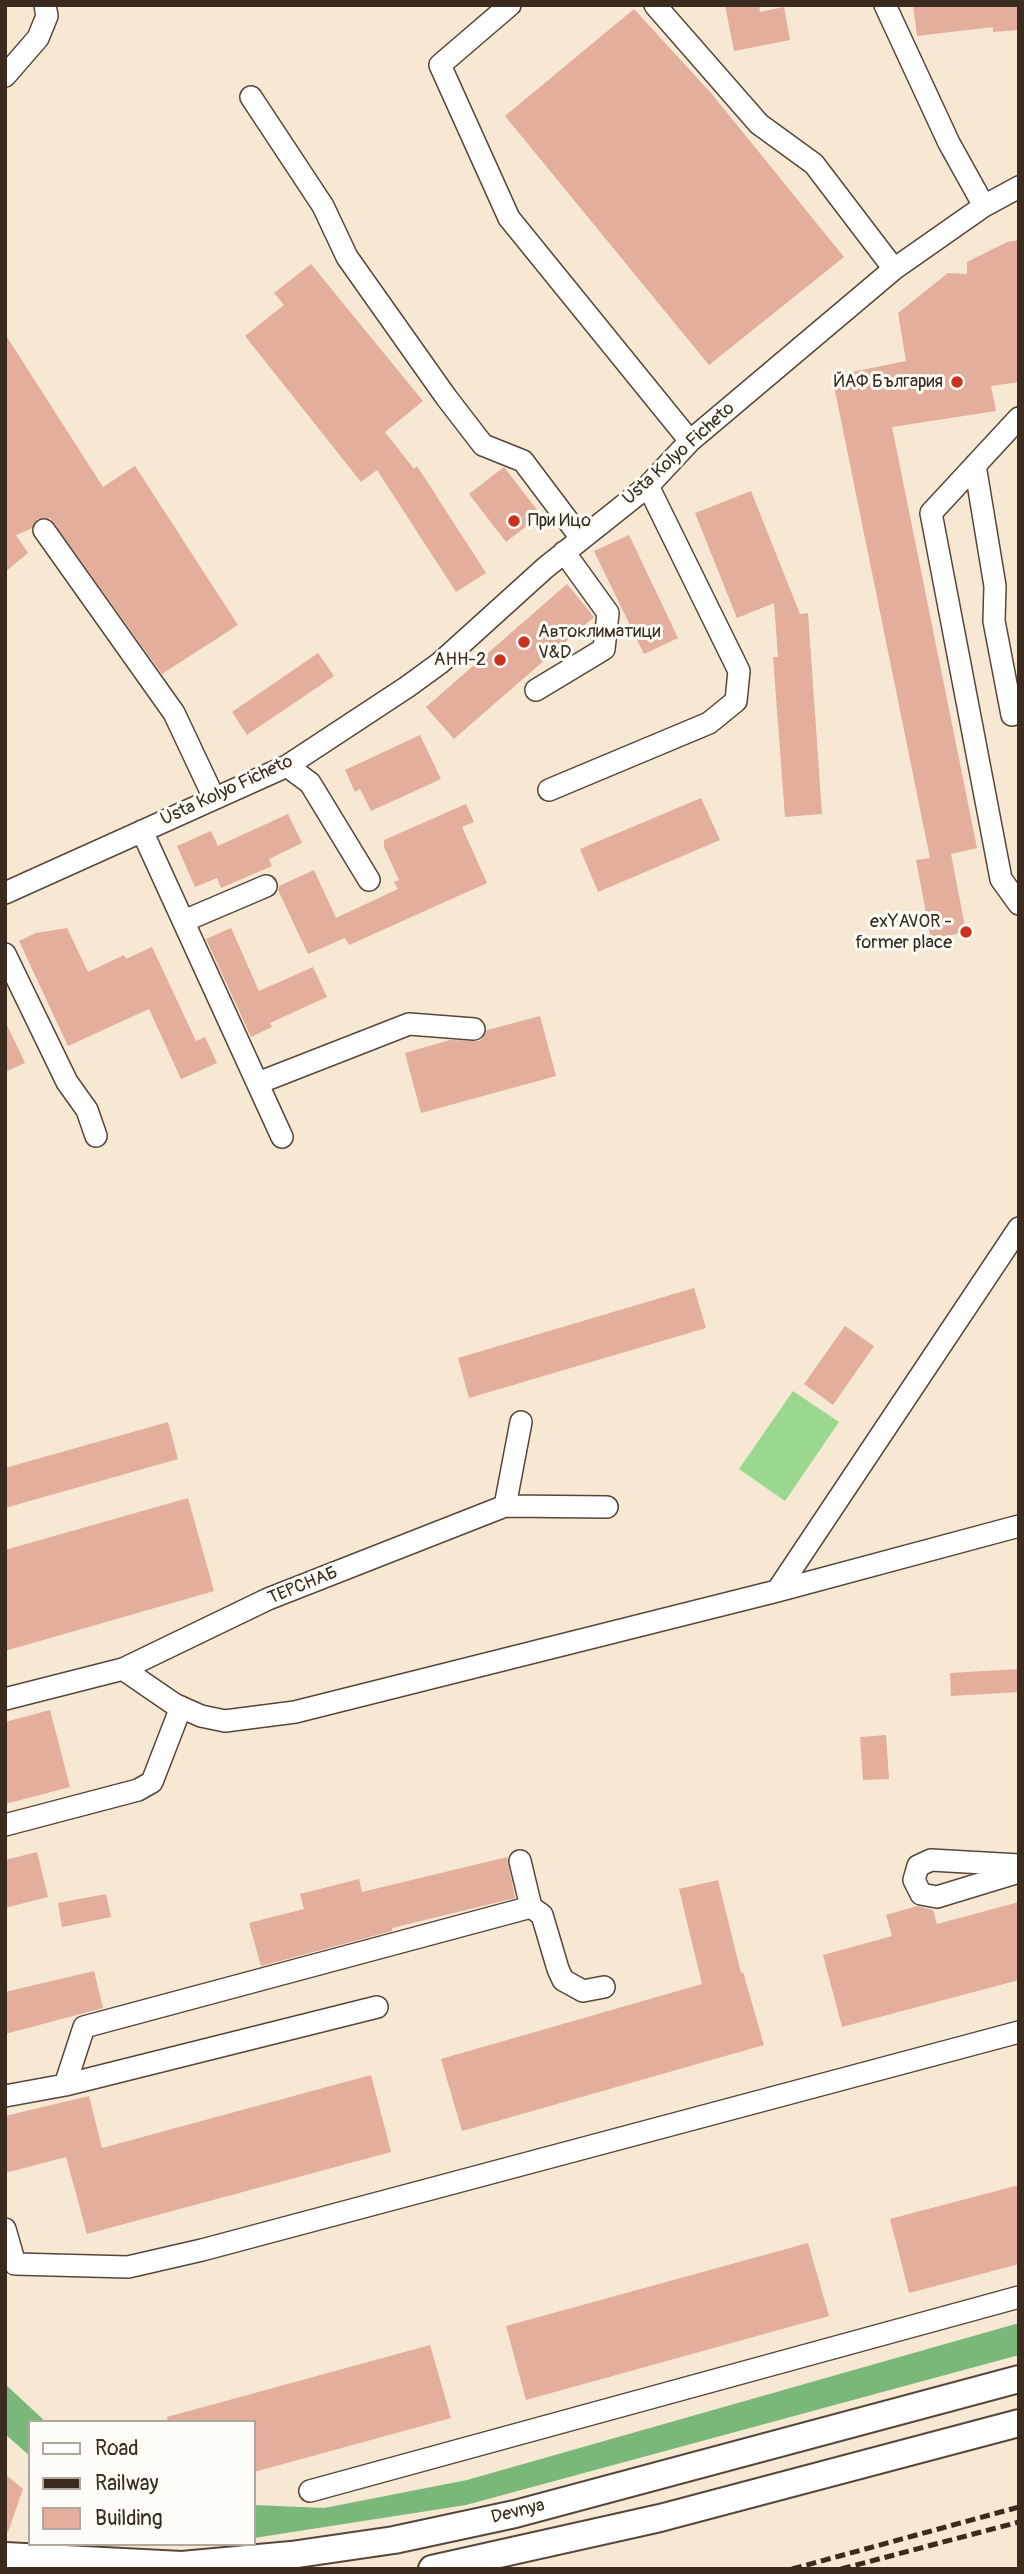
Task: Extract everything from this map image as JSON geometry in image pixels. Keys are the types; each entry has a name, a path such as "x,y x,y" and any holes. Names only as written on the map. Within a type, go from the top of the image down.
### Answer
{"main road":[{"name":"Devnya","path":"5,2556 181,2565 291,2555 394,2540 528,2511 1019,2379"},
{"path":"432,2569 660,2518 1019,2423"}],"street":[{"path":"5,76 38,38 47,16 46,5"},
{"path":"510,5 440,65 509,218 690,441"},
{"path":"655,5 759,124 814,164 894,269"},
{"path":"885,5 949,144 984,206"},
{"path":"251,97 323,206 347,257 446,397 483,445 523,461 581,538"},
{"name":"Usta Kolyo Ficheto","path":"5,893 287,765 440,663 564,552 648,486 690,441 894,269 984,206 1019,187"},
{"path":"1019,418 931,513 1000,879 1019,904"},
{"path":"975,465 995,586 995,621 1012,715"},
{"path":"549,789 709,723 736,701 739,671 648,486"},
{"path":"44,530 174,713 214,798"},
{"path":"536,690 604,649 608,613 564,552"},
{"path":"287,765 310,783 369,880"},
{"path":"142,831 282,1137"},
{"path":"184,921 266,886"},
{"path":"7,963 67,1082 87,1110 96,1136"},
{"path":"258,1083 410,1024 474,1029"},
{"path":"777,1591 1019,1228"},
{"path":"505,1506 521,1422"},
{"name":"ТЕРСНАБ","path":"5,1699 123,1669 268,1599 505,1506 607,1507"},
{"path":"123,1669 153,1691 201,1716 225,1721 295,1712 777,1591 1019,1526"},
{"path":"5,1825 138,1790 152,1782 181,1707"},
{"path":"1019,1865 931,1860 918,1866 914,1880 921,1894 937,1897 1019,1872"},
{"path":"520,1861 531,1907 542,1914 558,1969 564,1980 583,1991 604,1987"},
{"path":"65,2085 84,2027 531,1907"},
{"path":"5,2096 65,2085 377,2007"},
{"path":"5,2229 15,2264 128,2267 202,2250 1019,2032"},
{"path":"310,2491 1019,2297"}],"green space":[{"path":"793,1391 839,1422 785,1501 739,1469"},
{"path":"1019,2323 1019,2355 466,2505 256,2538 256,2505 324,2508 467,2480"},
{"path":"5,2384 44,2420 28,2420 28,2454 5,2434"}],"building":[{"path":"725,5 759,5 760,12 784,7 790,40 734,51"},
{"path":"913,5 1019,5 1019,30 993,32 993,27 917,36"},
{"path":"634,9 711,93 844,257 709,365 505,116"},
{"path":"1019,240 1019,382 991,386 996,411 892,427 977,848 951,854 966,932 931,939 916,860 930,858 832,376 906,361 898,313 948,273 967,274 967,262 1007,242"},
{"path":"311,264 423,401 385,432 414,469 417,466 486,573 456,592 377,470 361,482 245,336 284,305 274,293"},
{"path":"5,334 103,487 135,466 238,625 162,674 50,518 37,519 31,529 16,535 28,553 5,572"},
{"path":"504,467 541,515 506,542 469,494"},
{"path":"751,491 800,614 808,613 822,814 785,817 773,657 778,657 774,603 737,618 695,513"},
{"path":"629,535 678,638 644,654 594,551"},
{"path":"567,584 594,617 454,739 426,707"},
{"path":"318,653 334,676 247,735 232,712"},
{"path":"420,735 441,779 371,811 360,789 355,792 345,770"},
{"path":"701,798 720,840 598,892 580,849"},
{"path":"466,804 474,822 462,827 487,883 349,945 345,938 308,954 278,890 279,886 314,870 336,918 398,889 394,882 399,880 384,847 384,840"},
{"path":"288,814 302,843 269,859 272,866 221,888 217,878 195,887 177,846 211,831 218,846"},
{"path":"67,928 88,972 124,955 126,959 152,947 196,1041 205,1037 217,1063 181,1079 149,1009 68,1046 19,941 36,933"},
{"path":"231,928 259,991 313,967 327,997 270,1023 272,1027 251,1037 206,939"},
{"path":"540,1016 556,1076 421,1113 405,1053 450,1040 479,1041 487,1030"},
{"path":"5,1021 25,1063 5,1072"},
{"path":"694,1288 706,1328 469,1398 458,1358"},
{"path":"845,1326 874,1346 833,1405 804,1384"},
{"path":"168,1422 178,1459 5,1508 5,1468"},
{"path":"188,1498 214,1591 5,1651 5,1550"},
{"path":"1019,1669 1019,1692 951,1696 950,1673"},
{"path":"50,1710 70,1787 5,1804 5,1722"},
{"path":"886,1735 889,1779 863,1780 860,1737"},
{"path":"37,1852 48,1897 5,1908 5,1860"},
{"path":"507,1857 515,1898 392,1928 392,1931 261,1966 249,1923 304,1909 300,1894 359,1879 362,1892"},
{"path":"718,1880 741,1973 743,1972 764,2045 462,2131 441,2059 702,1984 679,1889"},
{"path":"106,1894 111,1917 62,1927 58,1903"},
{"path":"1019,1902 1019,1980 842,2027 823,1955 892,1936 886,1915 917,1906 933,1910 937,1924"},
{"path":"94,1971 103,2008 5,2034 5,1992"},
{"path":"371,2075 391,2152 87,2234 66,2157 5,2173 5,2116 89,2096 102,2148"},
{"path":"1019,2185 1019,2264 909,2293 890,2219"},
{"path":"808,2243 829,2316 526,2400 506,2326"},
{"path":"430,2345 451,2418 256,2471 256,2420 168,2420 167,2417"},
{"path":"5,2474 23,2489 8,2532 5,2531"}],"railway":[{"path":"792,2569 1019,2507"},
{"path":"841,2569 1019,2522"}],"place":[{"name":"ЙАФ България","path":"957,382"},
{"name":"При Ицо","path":"514,521"},
{"name":"Автоклиматици V&D","path":"524,642"},
{"name":"АНН-2","path":"500,660"},
{"name":"exYAVOR - former place","path":"966,932"}]}
